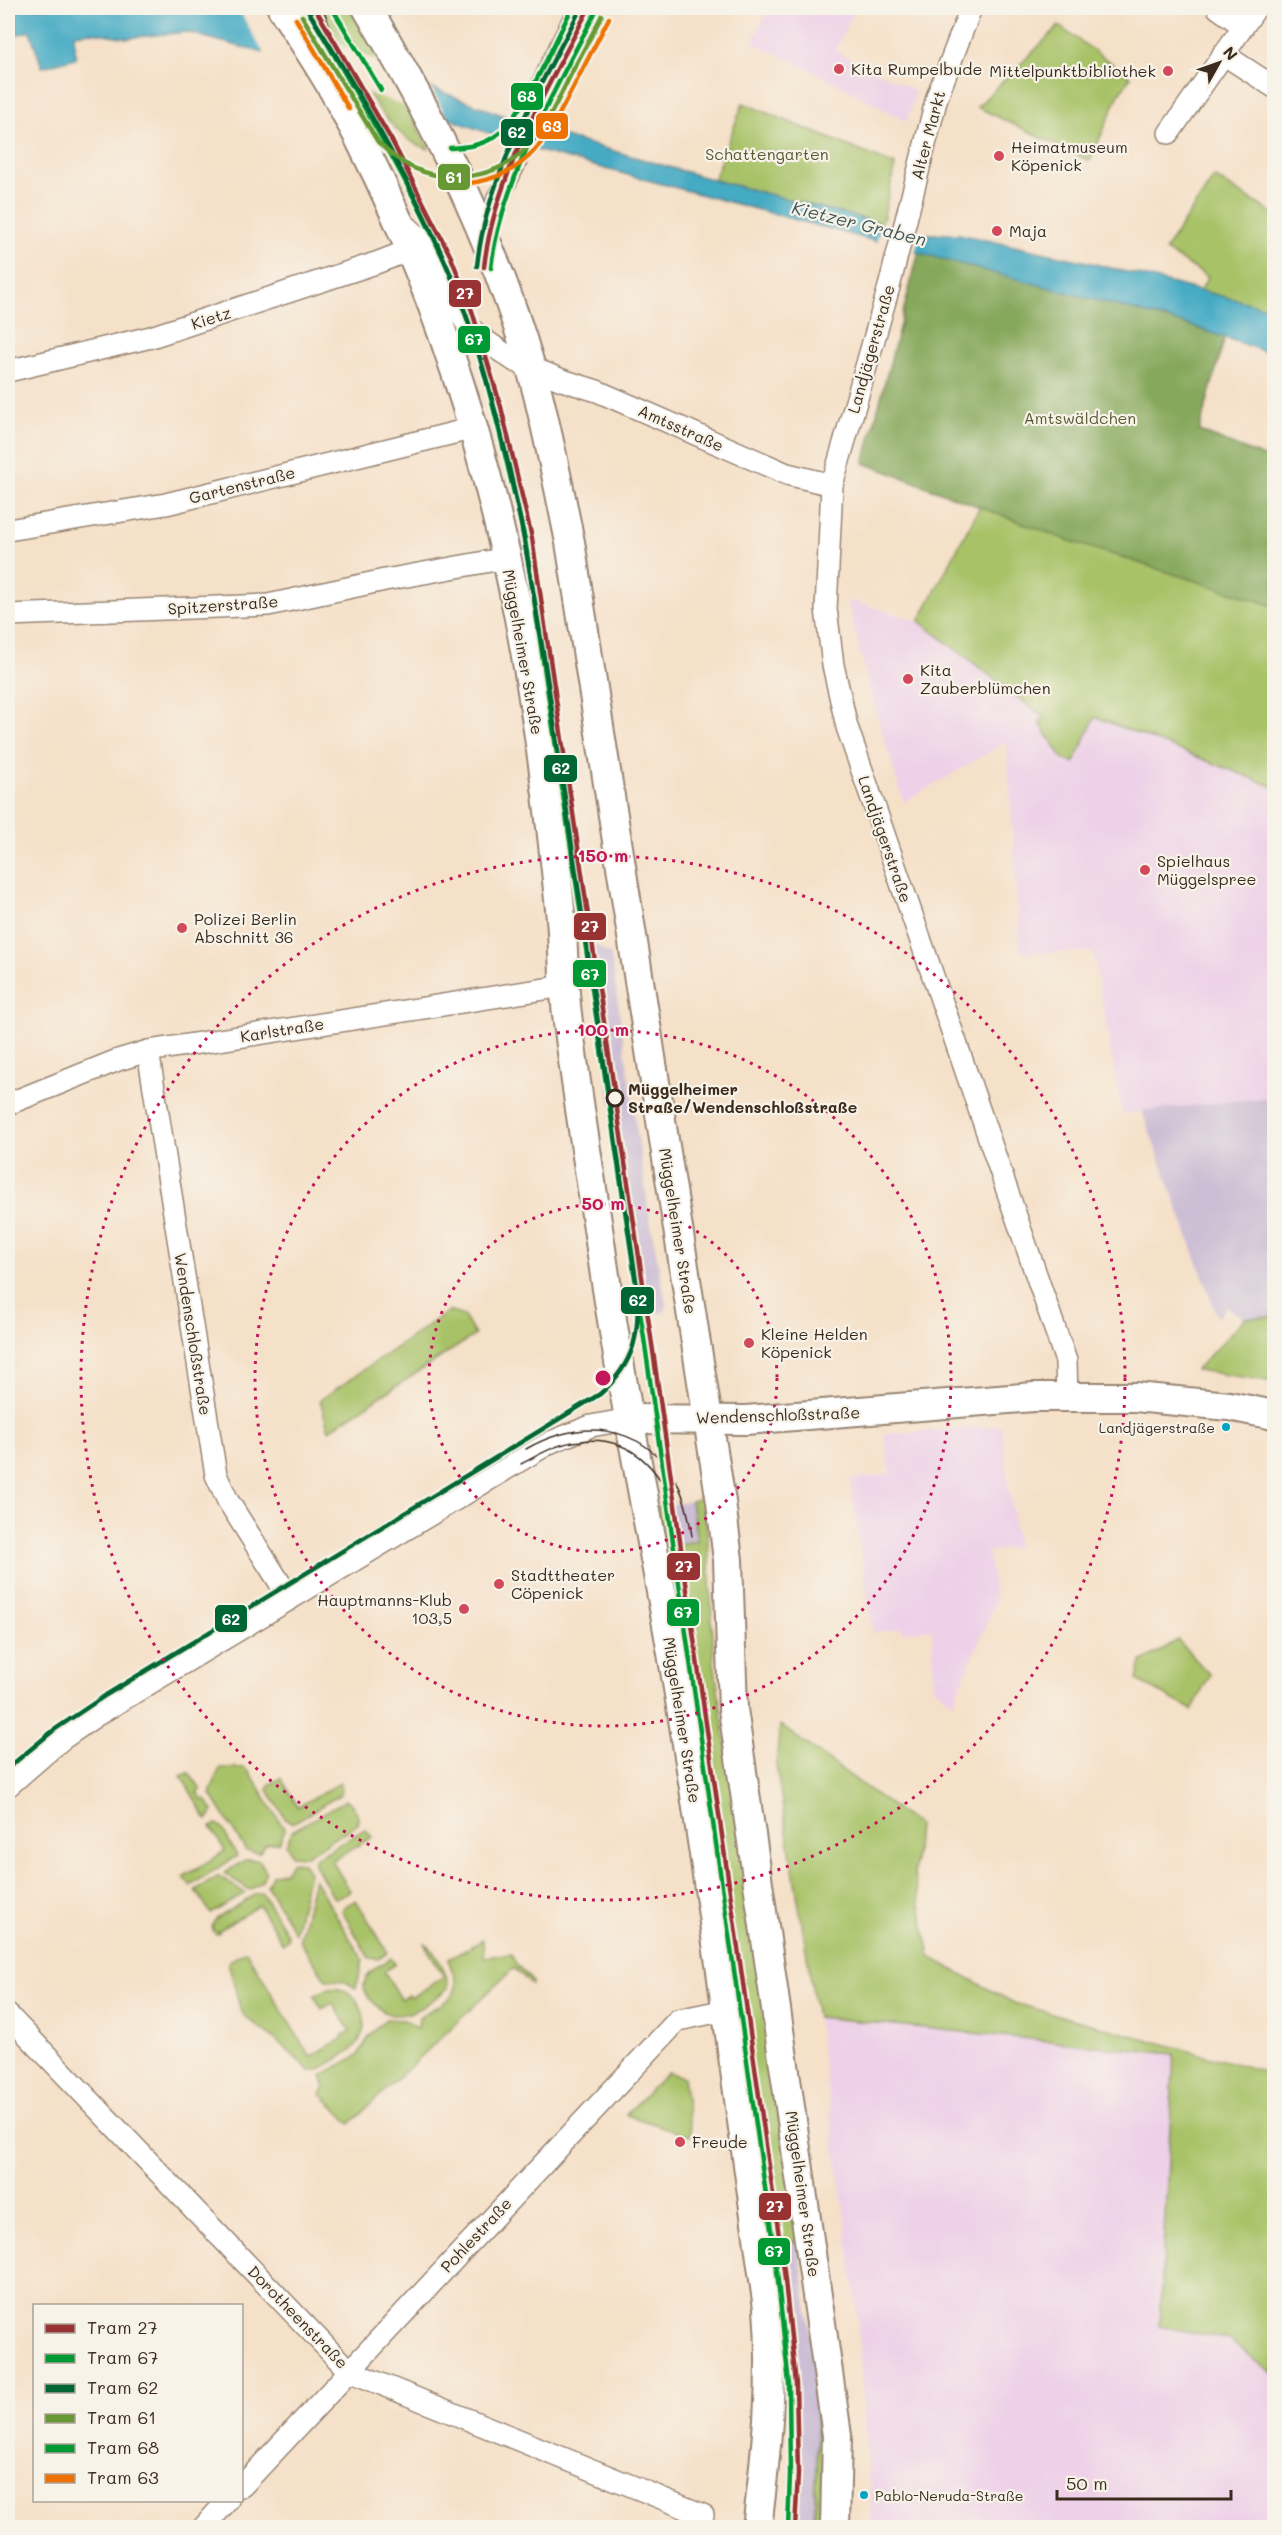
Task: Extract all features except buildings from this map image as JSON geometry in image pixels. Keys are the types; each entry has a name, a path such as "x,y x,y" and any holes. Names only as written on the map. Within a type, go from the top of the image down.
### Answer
{"main road":[{"name":"Müggelheimer Straße","path":"367,8 400,65 464,189 486,242 531,369 548,435 570,542 708,1419 728,1560 733,1709 837,2435 835,2528"},
{"name":"Müggelheimer Straße","path":"286,15 336,93 410,250 451,357 474,428 507,558 520,620 548,797 564,950 564,986 607,1292 684,1721 770,2335 769,2424 757,2528"},
{"name":"Wendenschloßstraße","path":"629,1419 755,1419 1034,1397 1066,1399 1135,1397 1173,1400 1275,1415"}],"street":[{"path":"486,242 498,198 540,111 538,98 540,90 579,8"},
{"name":"Alter Markt","path":"894,266 937,97 971,8"},
{"path":"1218,8 1243,26"},
{"path":"1169,132 1256,8"},
{"path":"1224,54 1275,87"},
{"name":"Müggelheimer Straße","path":"396,217 424,242 468,326 497,350 531,369"},
{"name":"Kietz","path":"8,371 151,337 410,250"},
{"name":"Landjägerstraße","path":"894,266 832,485 826,609 833,665 847,727 1066,1361 1066,1399"},
{"name":"Amtsstraße","path":"531,369 597,391 787,474 832,485"},
{"name":"Gartenstraße","path":"8,530 166,504 474,428"},
{"name":"Spitzerstraße","path":"8,615 268,605 385,579 507,558"},
{"name":"Karlstraße","path":"8,1104 118,1060 148,1051 564,986"},
{"name":"Wendenschloßstraße","path":"148,1051 216,1475 228,1501 290,1599"},
{"name":"Wendenschloßstraße","path":"8,1786 61,1740 97,1715 551,1442 591,1426 629,1419"},
{"name":"Pohlestraße","path":"243,2485 678,2020 726,2010"},
{"name":"Dorotheenstraße","path":"8,2014 350,2371 703,2515"},
{"path":"203,2528 226,2502"}],"shaded area":[{"name":"Kita Rumpelbude","path":"769,8 855,8 835,51 916,91 907,122 830,80 752,42"},
{"name":"Spielhaus Müggelspree","path":"847,600 919,621 1045,718 1039,723 1074,762 1095,716 1274,787 1274,1097 1122,1114 1093,952 1020,953 1007,742 904,802 874,707"},
{"path":"586,939 611,955 650,1221 666,1304 665,1312 640,1315 638,1278"},
{"path":"1274,1097 1274,1317 1245,1318 1226,1307 1218,1318 1142,1111"},
{"path":"1001,1426 1017,1547 988,1552 996,1601 953,1703 934,1687 932,1629 903,1632 902,1628 873,1633 850,1480 890,1474 884,1434"},
{"path":"691,1501 697,1541 675,1545 667,1505"},
{"path":"817,2017 1174,2053 1159,2326 1230,2340 1274,2375 1274,2527 872,2527 856,2301"},
{"path":"798,2241 818,2382 817,2467 813,2527 790,2527 793,2468 791,2371 782,2371 771,2245"}],"green space":[{"path":"319,8 349,8 379,56 429,149 412,142 380,111"},
{"path":"1059,26 1131,77 1119,94 1090,161 977,107"},
{"name":"Schattengarten","path":"743,103 895,165 882,224 714,180"},
{"path":"1214,177 1274,214 1274,303 1269,308 1200,291 1208,277 1165,250"},
{"name":"Amtswäldchen","path":"919,251 1225,337 1199,431 1274,461 1274,606 1067,540 864,463"},
{"path":"994,480 1274,601 1274,787 1095,717 1074,763 1063,759 1039,722 1045,718 919,621"},
{"path":"449,1311 464,1316 475,1335 329,1430 320,1400"},
{"path":"1274,1317 1274,1382 1196,1370 1245,1318"},
{"path":"703,1498 708,1539 714,1661 798,2241 771,2245 654,1507 667,1505 675,1545 697,1541 691,1501"},
{"path":"1178,1640 1210,1675 1192,1710 1137,1680 1141,1662"},
{"path":"780,1725 918,1825 914,1874 930,1957 1014,2003 1274,2074 1274,2375 1230,2340 1159,2326 1174,2054 817,2017 776,1765"},
{"path":"220,1768 244,1768 250,1773 285,1830 279,1842 266,1844 259,1853 246,1851 211,1794"},
{"path":"189,1773 201,1790 197,1792 202,1800 206,1799 213,1811 207,1820 181,1776"},
{"path":"281,1778 298,1807 340,1783 341,1794 291,1823 286,1820 268,1790 269,1785"},
{"path":"346,1800 355,1810 358,1824 305,1856 292,1855 286,1845 292,1831"},
{"path":"216,1824 221,1826 237,1856 190,1886 183,1877 225,1851 211,1827"},
{"path":"365,1829 372,1837 332,1861 350,1891 337,1898 333,1897 314,1862 316,1858"},
{"path":"245,1860 259,1860 266,1871 261,1882 250,1890 224,1873"},
{"path":"291,1862 303,1863 309,1872 295,1933 267,1886 272,1875 286,1871"},
{"path":"219,1876 245,1893 211,1914 196,1890"},
{"path":"314,1879 363,1960 356,1988 344,1981 326,1980 301,1943 300,1938"},
{"path":"262,1893 287,1934 288,1939 283,1944 259,1905 216,1934 212,1926 216,1919 256,1894"},
{"path":"356,1900 388,1953 377,1959 369,1958 342,1911 344,1907"},
{"path":"483,1940 484,1957 511,1954 516,1964 533,1982 532,1985 514,1968 350,2124 321,2094 325,2088 321,2076 358,2055 369,2036 386,2019 404,2020 418,2029 419,2017 443,2003 453,1994 456,1982 449,1959"},
{"path":"424,1943 433,1950 440,1963 448,1988 409,2013 391,2015 385,2013 367,1996 364,1989 367,1977 384,1962 391,1958 395,1964 384,1971 401,1999 409,1995 411,1998 444,1977"},
{"path":"246,1951 310,2057 343,2038 342,2036 350,2031 333,2003 322,2009 314,1996 327,1989 339,1989 349,1993 357,2000 364,2022 362,2034 356,2045 317,2071 310,2071 276,2040 245,2017 240,2008 228,1962"},
{"path":"667,2072 683,2077 691,2136 626,2115"},
{"path":"816,2383 824,2432 821,2527 813,2528 817,2467"}],"water":[{"name":"Kietzer Graben","path":"8,8 253,8 432,88 541,130 714,180 923,234 959,234 1083,261 1269,308 1274,302 1274,355 1192,326 539,151 264,53 186,32 127,38 92,32 74,34 76,58 42,67 30,31 8,37"}],"pier":[{"path":"238,8 255,8 429,83 448,121 266,57"},
{"path":"506,115 542,132 534,152 495,138"},
{"path":"882,220 921,230 915,253 876,244"}],"tram line":[{"name":"27","path":"315,8 392,141 451,257 472,311 501,407 532,538 653,1351 784,2271 796,2384 798,2474 795,2528"},
{"path":"323,8 334,38"},
{"name":"68","path":"332,8 381,90"},
{"name":"68","path":"450,148 483,142 505,128 527,97 572,8"},
{"name":"62","path":"477,266 482,232 503,166 532,101 581,8"},
{"name":"27","path":"484,267 490,233 511,166 540,101 589,8"},
{"name":"67","path":"491,268 497,235 518,169 532,136 596,11"},
{"name":"67","path":"309,12 397,165 458,293 491,398 525,539 646,1352 777,2272 789,2384 788,2528"},
{"name":"62","path":"8,1768 54,1730 106,1695 600,1394 621,1370 633,1346 636,1333 637,1287 544,657 524,537 497,418 461,301 430,227 372,117 309,12"},
{"name":"61","path":"302,16 378,142 403,163 413,168 433,175 455,177 478,175 497,169 513,160 526,148 549,117 602,15"},
{"name":"63","path":"452,185 477,182 498,176 530,156 553,125 609,18"},
{"name":"63","path":"296,19 349,109"},
{"path":"526,1449 546,1439 587,1430 608,1431 645,1446 661,1460 675,1479 684,1499 692,1536"},
{"path":"521,1464 566,1443 595,1440 614,1443 630,1450 645,1461 657,1475 674,1509 679,1529"}],"place":[{"name":"Kita Rumpelbude","path":"839,69"},
{"name":"Mittelpunktbibliothek","path":"1168,71"},
{"name":"Heimatmuseum Köpenick","path":"999,156"},
{"name":"Maja","path":"997,231"},
{"name":"Kita Zauberblümchen","path":"908,679"},
{"name":"Spielhaus Müggelspree","path":"1145,870"},
{"name":"Polizei Berlin Abschnitt 36","path":"182,928"},
{"name":"Müggelheimer Straße/Wendenschloßstraße","path":"615,1098"},
{"name":"Kleine Helden Köpenick","path":"749,1343"},
{"name":"Landjägerstraße","path":"1226,1427"},
{"name":"Stadttheater Cöpenick","path":"499,1584"},
{"name":"Hauptmanns-Klub 103,5","path":"464,1609"},
{"name":"Freude","path":"680,2142"},
{"name":"Pablo-Neruda-Straße","path":"864,2495"}]}
